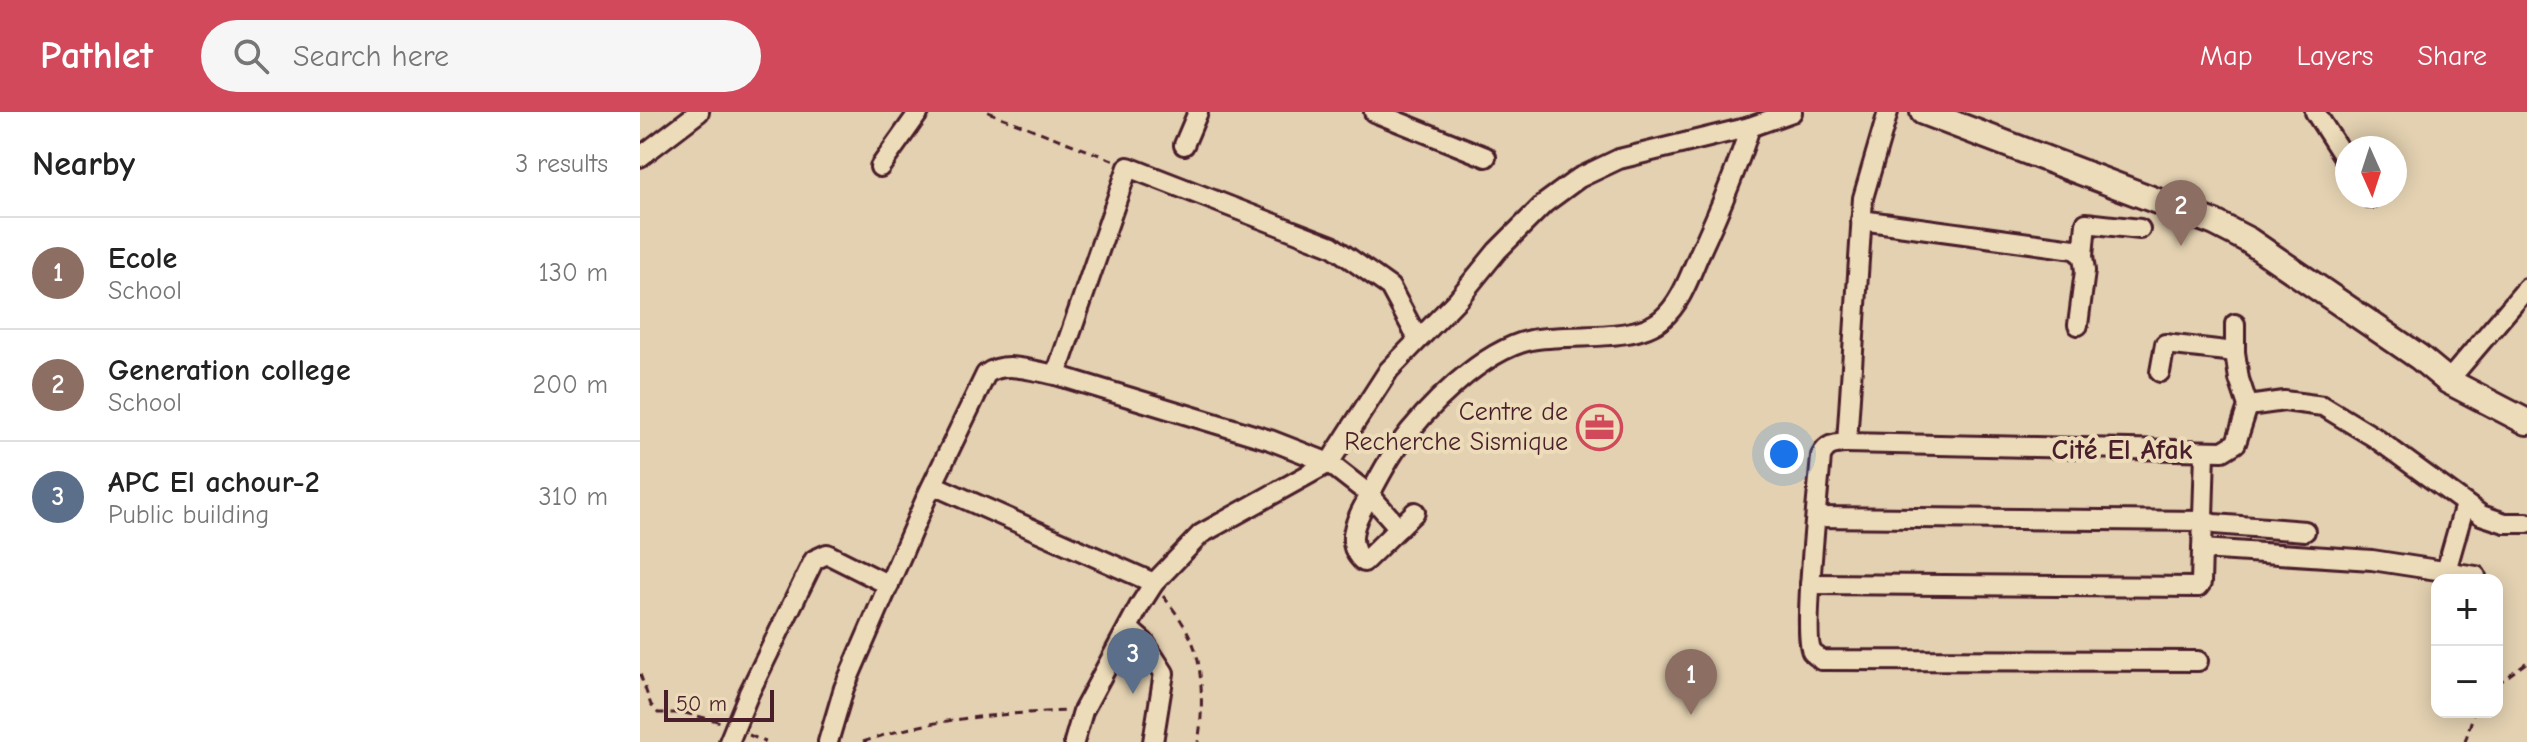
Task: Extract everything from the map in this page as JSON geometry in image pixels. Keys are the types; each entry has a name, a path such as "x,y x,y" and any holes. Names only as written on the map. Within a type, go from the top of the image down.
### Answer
{"main road":[{"path":"1923,112 2215,223 2248,240 2419,357 2448,381 2527,422"}],"street":[{"path":"640,157 699,112"},
{"path":"880,167 919,112"},
{"path":"1184,145 1198,112"},
{"path":"1374,112 1486,157"},
{"path":"1074,742 1083,711 1154,583 1201,534 1329,463 1389,370 1545,203 1579,178 1619,159 1750,127 1792,112"},
{"path":"1847,443 1863,198 1888,112"},
{"path":"2315,112 2335,143"},
{"path":"1415,512 1364,562 1359,558 1353,548 1352,536 1395,450 1419,422 1477,367 1507,349 1531,340 1642,330 1660,321 1687,281 1736,173 1750,127"},
{"path":"1056,375 1128,167 1332,246 1390,287 1418,339"},
{"path":"1861,220 2074,249 2083,256"},
{"path":"2078,325 2085,271 2086,223 2140,229"},
{"path":"2448,381 2527,288"},
{"path":"2198,661 1821,660 1812,653 1809,642 1810,584 1821,456 1831,444 1847,443 2223,451 2236,443 2248,406 2239,379 2235,324"},
{"path":"2160,372 2165,344 2235,352"},
{"path":"828,742 844,688 933,485 986,374 995,367 1056,375 1270,440 1329,463 1370,495 1399,528"},
{"path":"2248,406 2284,401 2323,406 2374,437 2481,515 2505,523 2527,523"},
{"path":"1810,584 2193,588 2201,583 2205,452"},
{"path":"933,485 1154,583"},
{"path":"2446,571 2465,504"},
{"path":"1816,517 2204,521 2305,531"},
{"path":"2202,549 2372,560 2464,574"},
{"path":"732,736 749,693 814,560 827,554 889,585"},
{"path":"1128,628 1144,642 1164,673 1153,742"}],"path":[{"path":"988,112 1128,167"},
{"path":"1154,583 1180,618 1196,651 1201,726 1198,742"},
{"path":"2503,680 2527,662"},
{"path":"640,674 651,705 658,713 685,713 715,719 732,736 766,742"},
{"path":"863,742 928,723 969,716 1083,711"},
{"path":"2465,742 2472,718"}],"place":[{"name":"Generation college","path":"2181,246"},
{"name":"Centre de Recherche Sismique","path":"1599,427"},
{"name":"APC El achour-2","path":"1133,694"},
{"name":"Ecole","path":"1691,715"}],"district":[{"name":"Cité El Afak","path":"2122,450"}]}
